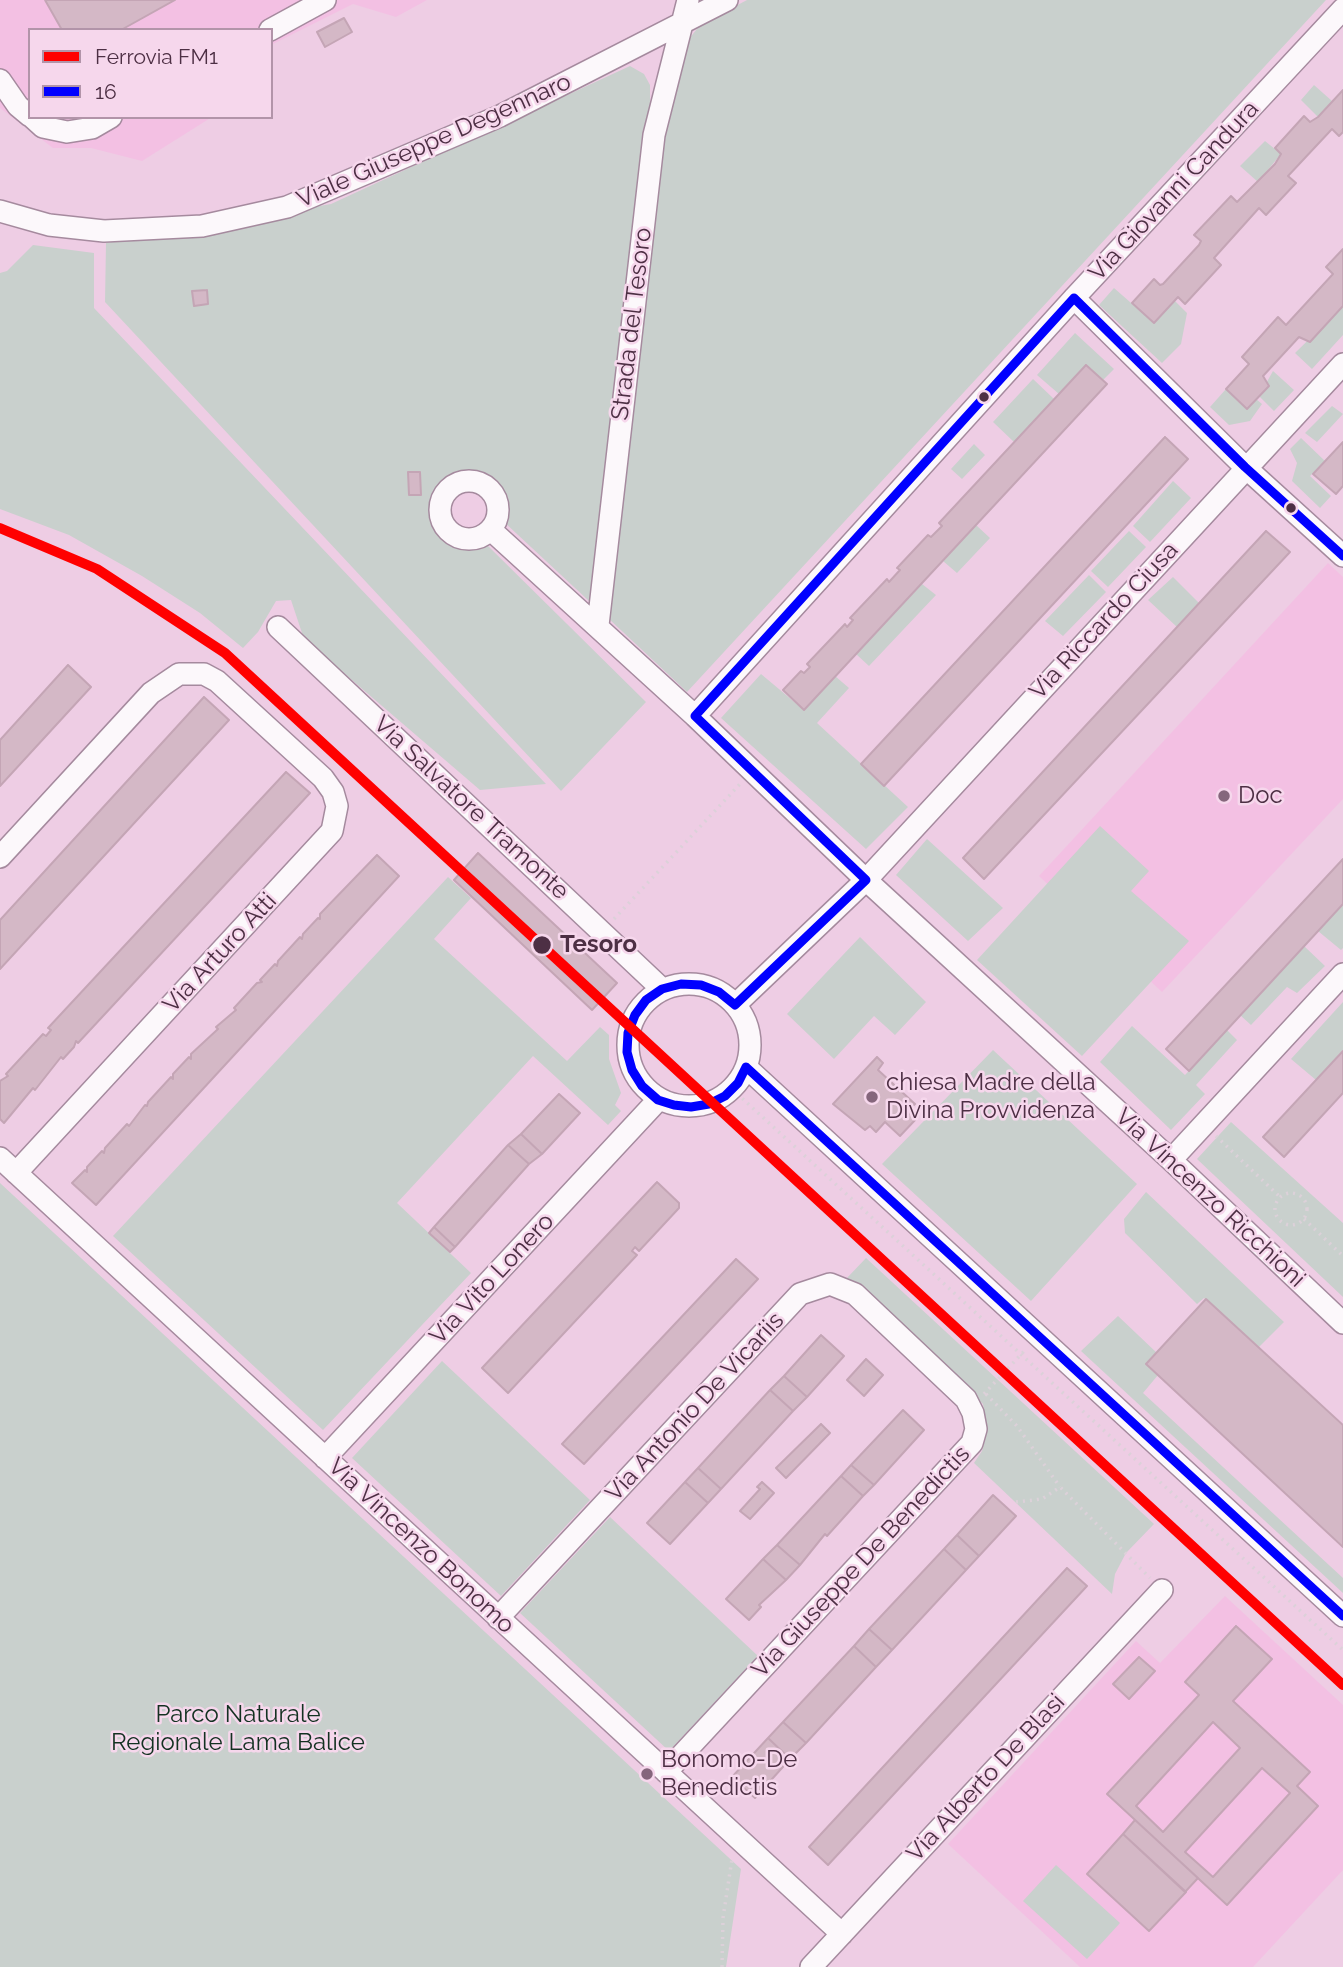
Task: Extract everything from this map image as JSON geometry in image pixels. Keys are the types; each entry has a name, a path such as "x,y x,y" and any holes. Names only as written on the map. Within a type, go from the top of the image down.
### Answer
{"street":[{"path":"273,28 302,5 325,0"},
{"name":"Strada del Tesoro","path":"598,625 654,135 679,26 688,0"},
{"name":"Viale Giuseppe Degennaro","path":"0,211 49,225 104,231 202,226 287,207 500,116 727,0"},
{"name":"Via Giovanni Candura","path":"695,716 1073,298 1343,9"},
{"path":"0,80 18,106 28,114"},
{"path":"34,119 43,127 67,132 92,128 108,119"},
{"path":"1073,298 1245,467 1343,556"},
{"name":"Via Riccardo Ciusa","path":"735,1005 866,880 1343,364"},
{"name":"Via Vincenzo Ricchioni","path":"491,530 753,769 866,880 1342,1321"},
{"name":"Via Salvatore Tramonte","path":"278,627 662,989"},
{"name":"Via Arturo Atti","path":"0,857 151,694 178,674 204,674 217,681 323,778 333,792 337,806 332,831 8,1165"},
{"path":"1171,1160 1343,974"},
{"path":"681,984 701,985 719,992 735,1005 749,1035 746,1068 732,1088 709,1104 691,1107 658,1100 642,1086 632,1070 627,1052 628,1033 635,1015 646,1000 662,989 681,984"},
{"path":"746,1068 1343,1615"},
{"name":"Via Vito Lonero","path":"325,1458 658,1100"},
{"name":"Via Vincenzo Bonomo","path":"8,1165 842,1934"},
{"name":"Via Antonio De Vicariis","path":"498,1618 800,1294 830,1284 844,1287 855,1294 910,1346"},
{"name":"Via Giuseppe De Benedictis","path":"666,1772 972,1443 978,1401 966,1399 910,1346"},
{"name":"Via Alberto De Blasi","path":"811,1967 1162,1590"}],"path":[{"path":"602,932 753,769"},
{"path":"732,1088 1343,1650"},
{"path":"1204,1125 1280,1197"},
{"path":"1293,1193 1301,1197 1306,1205 1303,1218 1292,1224 1280,1221 1275,1209 1280,1197 1293,1193"},
{"path":"1303,1218 1343,1256"},
{"path":"1021,1354 978,1401 1017,1426 1060,1487 1162,1590"},
{"path":"1016,1502 1042,1499 1060,1487"},
{"path":"722,1967 723,1918 735,1836"}],"shaded area":[{"path":"0,0 427,0 396,17 353,4 273,44 273,28 28,28 28,119 209,119 142,161 91,148 53,148 0,108"},
{"path":"1328,563 1343,577 1343,799 1162,992 1039,876"},
{"path":"1225,1596 1343,1705 1343,1870 1253,1967 1080,1967 948,1844 1136,1641 1160,1663"}],"green space":[{"path":"747,0 1326,0 687,692 608,618 658,160 689,39 700,25"},
{"path":"630,66 644,74 650,85 650,109 593,599 589,601 503,521 505,498 492,479 474,470 454,472 441,482 430,502 433,527 455,548 486,544 646,702 561,791 105,302 106,243 331,204"},
{"path":"1314,85 1332,101 1318,117 1301,100"},
{"path":"1265,141 1281,154 1258,182 1240,166"},
{"path":"33,245 94,253 94,308 546,784 480,790 304,639 291,600 276,601 258,632 243,648 200,613 142,576 69,535 0,509 0,273 7,271"},
{"path":"1114,288 1154,323 1174,300 1187,313 1181,344 1162,363 1099,305"},
{"path":"1343,306 1343,335 1312,369 1295,353"},
{"path":"1075,333 1114,369 1103,380 1086,365 1059,394 1037,375"},
{"path":"1273,371 1294,390 1274,411 1259,396"},
{"path":"1033,379 1054,399 1014,442 993,422"},
{"path":"1226,389 1256,399 1262,404 1250,421 1229,425 1210,407"},
{"path":"1332,406 1343,414 1317,442 1305,433"},
{"path":"1301,438 1325,461 1310,476 1331,496 1320,508 1292,481 1297,463 1290,449"},
{"path":"974,444 985,455 962,479 951,469"},
{"path":"1173,481 1191,498 1150,542 1133,526"},
{"path":"976,525 990,538 957,573 943,561"},
{"path":"1129,531 1146,547 1108,587 1091,571"},
{"path":"1089,575 1106,592 1063,636 1045,621"},
{"path":"1173,577 1199,603 1177,627 1148,600"},
{"path":"922,584 936,595 869,666 856,654"},
{"path":"761,674 804,710 835,676 849,688 817,723 908,807 866,849 721,718"},
{"path":"1100,826 1149,871 1131,891 1189,941 1082,1056 977,960"},
{"path":"927,839 1003,908 968,941 896,875"},
{"path":"448,877 471,898 434,939 567,1061 600,1027 609,1035 609,1059 621,1093 615,1105 621,1111 608,1125 533,1056 397,1203 471,1273 323,1430 113,1236"},
{"path":"1343,904 1343,948 1341,950 1318,931"},
{"path":"860,937 926,1002 895,1035 874,1016 834,1059 787,1014"},
{"path":"1304,946 1325,966 1297,993 1287,987 1251,1025 1240,1015"},
{"path":"1343,1002 1343,1050 1316,1080 1291,1059"},
{"path":"1132,1026 1185,1075 1227,1030 1237,1040 1196,1085 1205,1094 1171,1130 1100,1062"},
{"path":"993,1050 1137,1184 1031,1301 882,1164"},
{"path":"1231,1122 1343,1223 1343,1297 1197,1159"},
{"name":"Parco Naturale Regionale Lama Balice","path":"0,1183 741,1869 726,1967 0,1967"},
{"path":"1146,1192 1284,1322 1259,1347 1204,1298 1197,1304 1125,1233 1124,1219"},
{"path":"866,1258 1154,1524 1126,1553 1115,1574 1112,1594 974,1463 982,1451 987,1431 983,1404 856,1283 846,1279"},
{"path":"1118,1316 1157,1353 1146,1364 1158,1375 1143,1393 1343,1578 1343,1593 1081,1351"},
{"path":"442,1361 590,1500 501,1596 352,1458"},
{"path":"610,1517 758,1656 669,1751 520,1613"},
{"path":"1056,1865 1120,1923 1087,1959 1023,1901"}],"building":[{"path":"45,0 175,0 125,28 61,28"},
{"path":"344,18 352,32 325,47 317,32"},
{"path":"1343,90 1343,132 1339,136 1332,129 1288,176 1296,183 1266,215 1259,208 1214,258 1221,265 1185,304 1178,297 1154,323 1132,303 1154,279 1160,285 1163,284 1199,245 1201,241 1194,235 1231,196 1237,202 1275,164 1281,154 1275,148 1304,116 1310,122 1318,117"},
{"path":"1343,249 1343,306 1310,342 1299,337 1263,376 1269,386 1247,409 1226,389 1249,364 1242,357 1278,317 1286,325 1333,274 1326,267"},
{"path":"207,290 208,304 194,306 192,291"},
{"path":"1086,365 1107,384 804,710 783,690 801,671 804,673 810,667 807,664 845,624 847,627 853,620 850,618 887,579 889,582 900,570 897,568 928,535 931,537 942,526 939,523"},
{"path":"1165,437 1188,459 884,786 861,764"},
{"path":"1343,442 1343,486 1336,494 1313,474"},
{"path":"408,472 420,472 421,495 409,495"},
{"path":"1266,531 1290,552 984,879 963,858"},
{"path":"68,665 91,687 0,786 0,740"},
{"path":"204,697 229,720 0,969 0,920"},
{"path":"286,772 310,793 78,1043 76,1041 63,1059 61,1057 4,1123 0,1119 0,1081 8,1076 6,1074 43,1034 46,1036 51,1030 48,1028"},
{"path":"478,853 617,983 592,1010 454,880"},
{"path":"377,855 399,876 96,1205 72,1183 85,1170 87,1172 87,1167 102,1151 104,1153 105,1148 127,1124 129,1126 171,1077 173,1079 173,1074 189,1057 191,1059 191,1054 236,1010 234,1008 257,983 262,982 260,980 275,964 277,966 278,961 300,937 302,939 303,934 318,918 320,919 320,914"},
{"path":"1343,859 1343,904 1189,1071 1166,1049"},
{"path":"1343,1051 1343,1093 1284,1157 1263,1137"},
{"name":"chiesa Madre della Divina Provvidenza","path":"877,1057 883,1063 878,1070 915,1104 907,1111 916,1119 900,1136 885,1122 876,1132 870,1126 865,1130 833,1104"},
{"path":"559,1094 580,1113 542,1154 521,1134"},
{"path":"521,1134 542,1154 529,1164 508,1145"},
{"path":"508,1145 529,1164 455,1247 434,1227"},
{"path":"657,1182 679,1203 679,1208 639,1251 635,1247 632,1251 637,1255 508,1393 482,1368"},
{"path":"434,1227 455,1247 450,1252 429,1233"},
{"path":"736,1259 758,1279 584,1464 562,1444"},
{"path":"1206,1299 1343,1425 1343,1547 1146,1364"},
{"path":"821,1335 844,1356 807,1397 784,1376"},
{"path":"866,1359 883,1375 864,1396 847,1380"},
{"path":"784,1376 807,1397 793,1411 770,1390"},
{"path":"770,1390 793,1411 721,1489 698,1468"},
{"path":"903,1410 924,1430 874,1485 851,1465"},
{"path":"821,1424 830,1433 786,1478 776,1468"},
{"path":"851,1465 874,1485 863,1496 841,1476"},
{"path":"698,1468 721,1489 708,1503 685,1482"},
{"path":"841,1476 863,1496 827,1536 825,1534 800,1565 777,1545"},
{"path":"685,1482 708,1503 670,1544 647,1523"},
{"path":"762,1482 774,1493 750,1519 740,1511 760,1489 757,1487"},
{"path":"993,1495 1016,1516 979,1556 957,1535"},
{"path":"957,1535 979,1556 966,1570 944,1549"},
{"path":"777,1545 800,1565 786,1580 763,1559"},
{"path":"944,1549 966,1570 892,1650 869,1629"},
{"path":"763,1559 786,1580 759,1605 761,1607 749,1620 726,1599"},
{"path":"1067,1568 1087,1586 828,1865 809,1847"},
{"path":"1236,1626 1272,1659 1233,1701 1310,1772 1297,1786 1318,1806 1227,1905 1107,1794 1199,1695 1185,1682","holes":["1213,1722 1240,1748 1163,1832 1136,1806","1262,1768 1290,1793 1213,1877 1185,1852"]},
{"path":"869,1629 892,1650 876,1667 854,1646"},
{"path":"854,1646 876,1667 806,1743 783,1722"},
{"path":"1139,1657 1155,1671 1129,1699 1113,1684"},
{"path":"783,1722 806,1743 790,1759 768,1738"},
{"path":"768,1738 790,1759 755,1798 732,1777"},
{"path":"1135,1820 1198,1878 1185,1892 1123,1834"},
{"path":"1123,1834 1186,1892 1149,1931 1087,1874"}],"rail line":[{"name":"FM1","path":"0,528 97,569 225,653 1343,1685"}],"transit line":[{"name":"16","path":"1343,556 1245,467 1074,298 695,716 866,880 735,1005 719,992 701,985 681,984 662,989 646,1000 635,1015 628,1033 627,1052 632,1070 642,1086 658,1100 674,1105 691,1107 709,1104 725,1096 738,1083 746,1067 1343,1616"}],"place":[{"name":"Doc","path":"1224,796"},
{"name":"Tesoro","path":"542,945"},
{"name":"chiesa Madre della Divina Provvidenza","path":"872,1097"},
{"name":"Bonomo-De Benedictis","path":"647,1774"}]}
